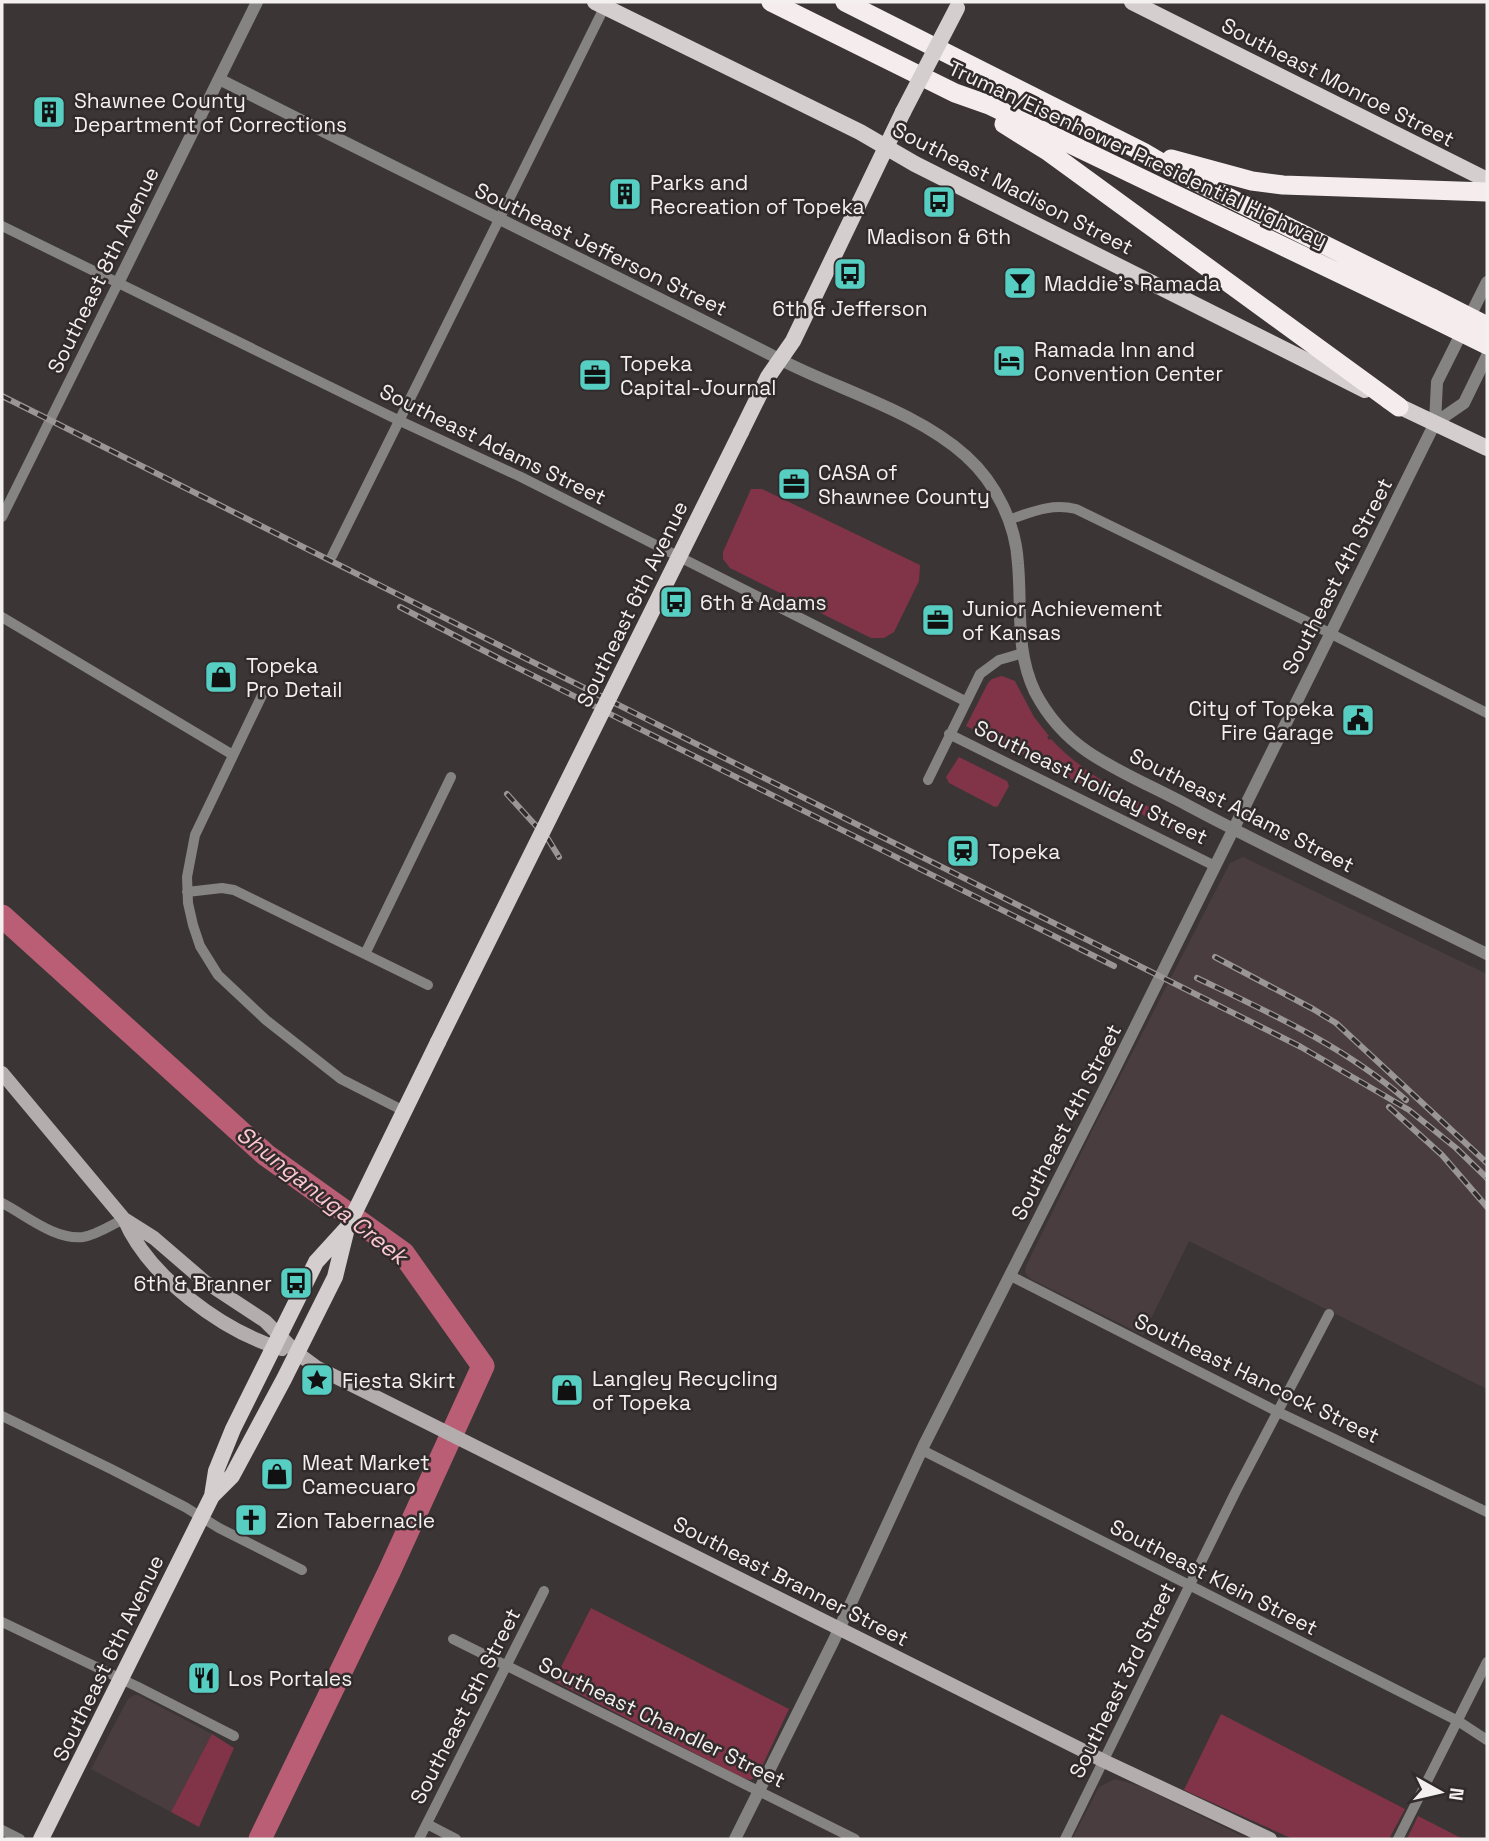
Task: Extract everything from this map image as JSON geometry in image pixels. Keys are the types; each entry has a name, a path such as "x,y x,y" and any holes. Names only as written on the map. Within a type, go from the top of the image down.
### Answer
{"highway":[{"path":"762,2 789,11"},
{"name":"Truman/Eisenhower Presidential Highway","path":"771,2 955,93 989,105 1429,307 1487,326"},
{"name":"Truman/Eisenhower Presidential Highway","path":"845,2 1143,152 1429,307 1487,345"},
{"path":"876,2 914,36"},
{"path":"955,93 1049,152 1399,407"},
{"path":"1143,152 1252,181 1283,186 1487,192"}],"main road":[{"name":"Southeast Monroe Street","path":"1132,2 1487,180"},
{"name":"Southeast Madison Street","path":"600,4 860,132 1399,407 1487,448"},
{"name":"Southeast 6th Avenue","path":"41,1839 201,1517 212,1496 232,1476 244,1455 335,1277 347,1228 404,1111 768,377 793,341 885,147 958,5"},
{"path":"2,1073 124,1219"},
{"name":"Southeast Branner Street","path":"124,1219 133,1239 177,1287 210,1313 254,1340 277,1341"},
{"name":"Southeast Branner Street","path":"124,1219 154,1238 204,1281 265,1321 277,1341 316,1367 1104,1761 1270,1839"},
{"name":"Southeast 6th Avenue","path":"212,1496 216,1471 229,1439 316,1262 347,1228"}],"street":[{"name":"Southeast 8th Avenue","path":"2,517 257,2"},
{"path":"332,556 499,220 600,4"},
{"name":"Southeast Jefferson Street","path":"219,79 780,359 897,414 942,439 965,455 994,490 1008,520"},
{"name":"Southeast Adams Street","path":"2,226 398,420 522,477 965,701"},
{"name":"Southeast 4th Street","path":"735,1839 839,1628 922,1450 1436,423 1437,382 1487,282"},
{"name":"Southeast 4th Street","path":"1436,423 1464,402 1487,356"},
{"path":"929,780 980,674 989,666 1023,653 1019,628 1018,562 1008,520 1049,507 1075,508 1487,713"},
{"path":"2,617 233,755"},
{"name":"Southeast Adams Street","path":"1023,653 1033,688 1054,722 1087,751 1233,829 1487,954"},
{"path":"265,689 195,835 189,855 187,892 193,925 200,946 218,975 266,1020 341,1079 404,1111"},
{"name":"Southeast Holiday Street","path":"949,734 1215,866"},
{"path":"365,954 451,778"},
{"path":"187,892 222,888 234,890 428,985"},
{"path":"4,1208 64,1235 82,1237 124,1219"},
{"name":"Southeast Hancock Street","path":"1011,1276 1276,1411 1487,1512"},
{"name":"Southeast 3rd Street","path":"1065,1839 1276,1411 1329,1314"},
{"path":"2,1416 111,1469 302,1570"},
{"name":"Southeast Klein Street","path":"922,1450 1458,1721 1487,1740"},
{"name":"Southeast 5th Street","path":"419,1839 544,1591"},
{"path":"2,1622 234,1736"},
{"name":"Southeast Chandler Street","path":"453,1639 855,1839"},
{"path":"1398,1839 1487,1662"},
{"path":"427,1824 456,1839"},
{"path":"2,1830 20,1839"}],"shaded area":[{"path":"751,489 762,489 920,565 919,581 894,632 884,638 871,638 730,568 723,559 723,552"},
{"path":"1002,676 1015,681 1049,740 1100,779 1192,828 1189,838 966,726 988,683"},
{"path":"959,757 1007,781 1009,786 998,806 995,807 949,783 946,777"},
{"path":"1243,857 1487,974 1487,1389 1189,1241 1143,1335 1029,1278 1025,1272 1093,1129 1230,863"},
{"path":"591,1608 789,1709 757,1777 750,1780 741,1777 554,1681"},
{"path":"134,1695 212,1734 171,1812 91,1769 128,1699"},
{"path":"1221,1714 1405,1809 1389,1839 1293,1839 1184,1790"},
{"path":"212,1734 234,1748 199,1827 171,1812"},
{"path":"1115,1779 1140,1786 1248,1839 1072,1839 1099,1787"},
{"path":"1418,1816 1463,1839 1407,1839"}],"waterway":[{"name":"Shunganuga Creek","path":"2,916 266,1155 403,1253 483,1366 389,1572 260,1839"}],"railway":[{"path":"2,396 1301,1047 1409,1110 1456,1148 1487,1178"},
{"path":"400,607 1114,966"},
{"path":"507,794 548,839 559,857"},
{"path":"1215,957 1336,1023 1487,1163"},
{"path":"1197,978 1332,1047 1406,1100"},
{"path":"1389,1107 1442,1155 1487,1207"}],"place":[{"name":"Shawnee County Department of Corrections","path":"49,112"},
{"name":"Parks and Recreation of Topeka","path":"625,194"},
{"name":"Madison & 6th","path":"939,202"},
{"name":"6th & Jefferson","path":"850,274"},
{"name":"Maddie's Ramada","path":"1020,283"},
{"name":"Ramada Inn and Convention Center","path":"1009,361"},
{"name":"Topeka Capital-Journal","path":"595,375"},
{"name":"CASA of Shawnee County","path":"794,484"},
{"name":"6th & Adams","path":"676,602"},
{"name":"Junior Achievement of Kansas","path":"938,620"},
{"name":"Topeka Pro Detail","path":"221,677"},
{"name":"City of Topeka Fire Garage","path":"1358,720"},
{"name":"Topeka","path":"963,851"},
{"name":"6th & Branner","path":"296,1283"},
{"name":"Fiesta Skirt","path":"317,1380"},
{"name":"Langley Recycling of Topeka","path":"567,1390"},
{"name":"Meat Market Camecuaro","path":"277,1474"},
{"name":"Zion Tabernacle","path":"251,1520"},
{"name":"Los Portales","path":"204,1678"}]}
